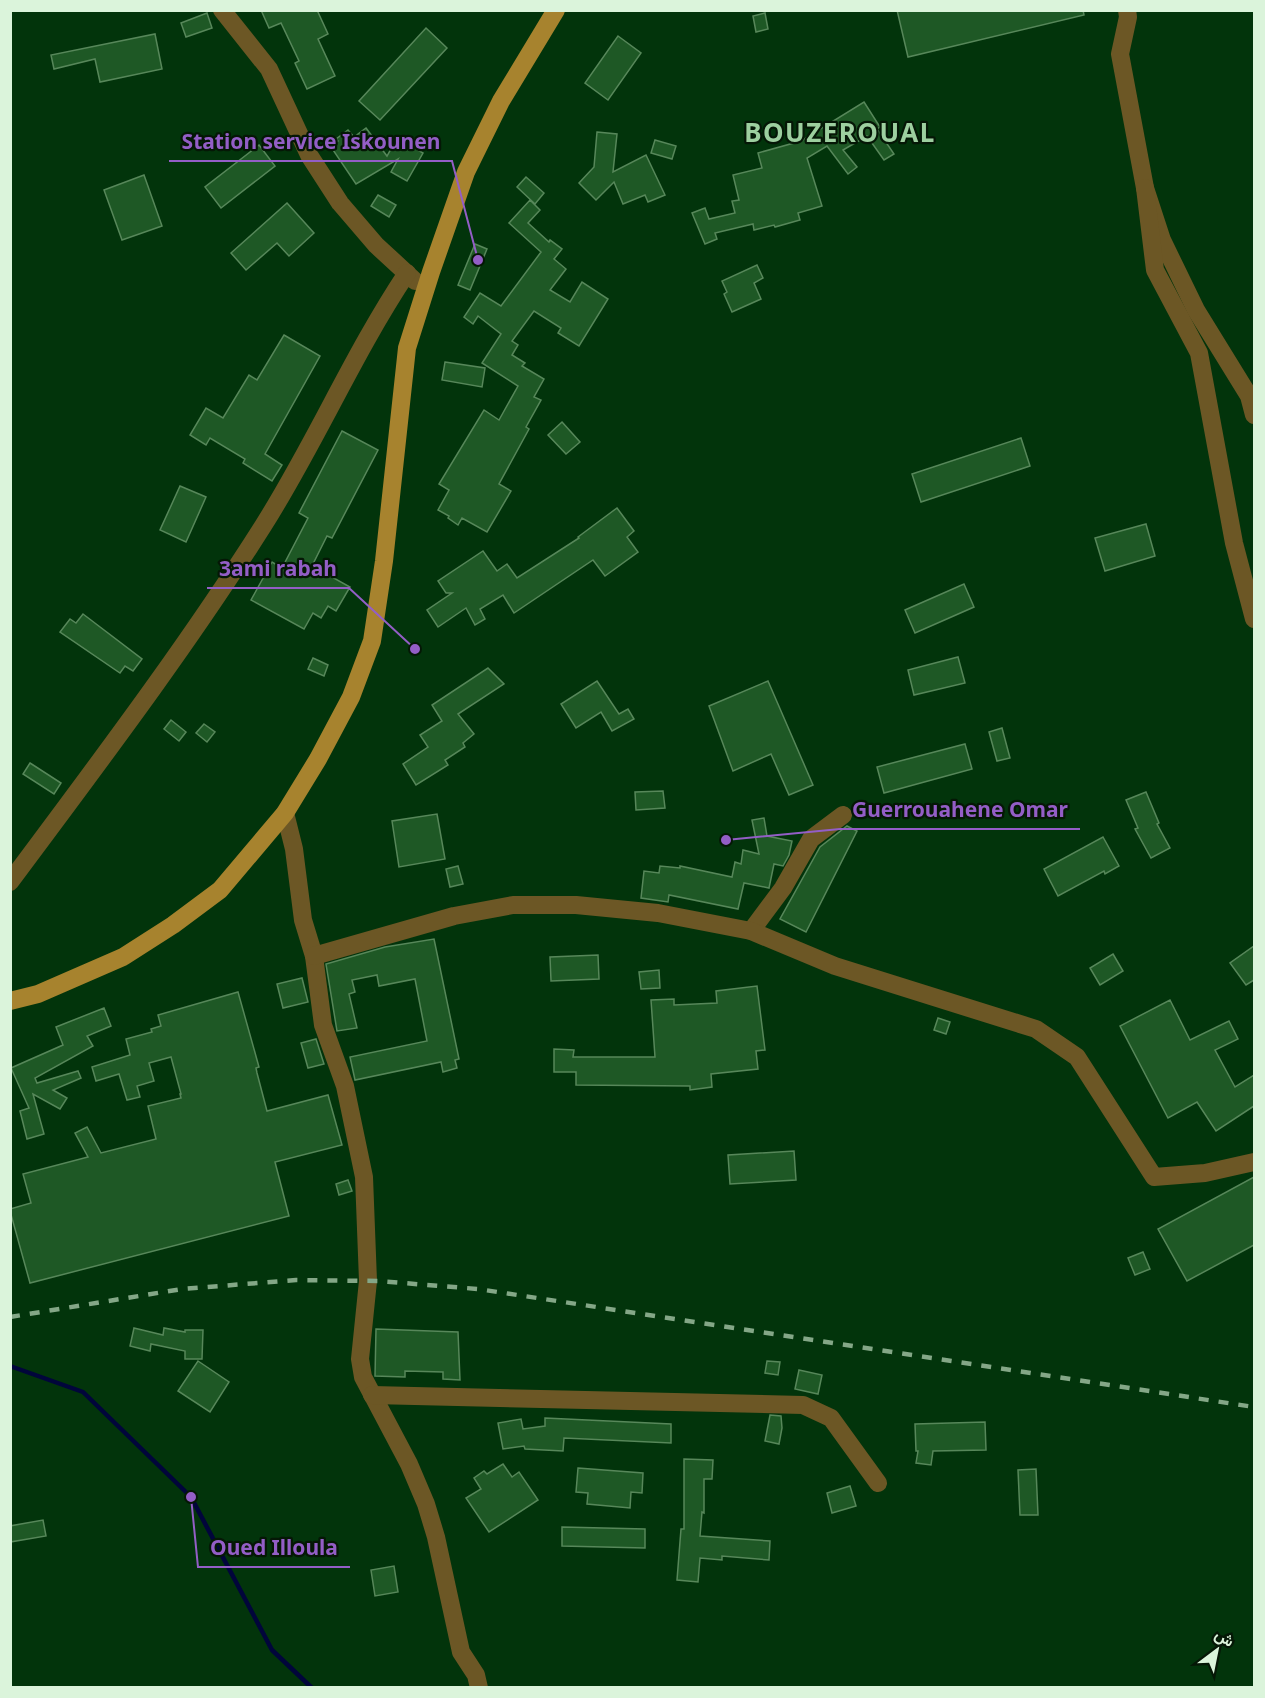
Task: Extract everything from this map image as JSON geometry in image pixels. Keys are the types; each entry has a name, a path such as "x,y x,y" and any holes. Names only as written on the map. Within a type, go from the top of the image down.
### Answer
{"main road":[{"path":"10,1001 38,994 123,957 173,925 220,890 285,813 318,759 351,697 372,641 384,561 408,348 425,290 448,218 466,172 501,101 556,10"}],"street":[{"path":"222,10 268,69 309,155 340,203 376,245 425,290"},
{"path":"1127,10 1128,18 1120,54 1145,188 1155,270 1199,353 1234,543 1254,619"},
{"path":"1145,188 1162,240 1196,310 1249,396 1254,415"},
{"path":"10,882 130,718 263,525 376,321 407,273"},
{"path":"285,813 294,849 303,920 314,956 323,1025 345,1086 364,1177 368,1281 360,1359 363,1377 409,1464 426,1504 436,1537 461,1652 476,1675 479,1688"},
{"path":"751,931 783,888 811,840 843,815"},
{"path":"314,956 454,916 513,905 576,905 658,913 751,931 835,966 1035,1029 1077,1057 1154,1177 1205,1173 1254,1162"},
{"path":"372,1395 803,1404 831,1418 878,1484"}],"building":[{"path":"261,10 317,10 328,34 318,39 335,76 307,89 295,63 299,61 281,23 269,28"},
{"path":"897,10 1083,10 1084,15 908,57"},
{"path":"207,13 212,28 186,37 181,23"},
{"path":"765,13 768,29 756,32 753,16"},
{"path":"426,28 447,48 380,120 359,101"},
{"path":"155,34 162,69 100,82 95,59 54,69 51,55"},
{"path":"618,36 641,53 608,100 585,83"},
{"path":"864,102 880,127 877,129 894,154 884,160 867,136 843,150 857,167 848,174 827,146 807,158 822,206 798,213 800,220 775,227 774,225 754,230 753,224 715,233 717,239 705,244 692,213 705,208 709,219 735,213 732,201 739,200 733,175 762,168 758,153 801,141"},
{"path":"366,128 387,156 397,138 405,142 409,136 423,144 418,150 423,153 407,181 391,172 398,159 356,184 331,147 338,141 336,139 348,130 354,137"},
{"path":"597,132 617,134 613,172 646,155 665,195 648,202 645,195 623,204 614,182 596,200 579,183 594,167"},
{"path":"655,140 676,146 672,159 651,153"},
{"path":"259,145 275,166 221,208 205,187"},
{"path":"144,175 162,226 122,240 104,190"},
{"path":"526,177 544,193 535,204 517,187"},
{"path":"378,195 396,205 389,217 371,206"},
{"path":"530,200 540,210 528,223 549,242 550,240 562,249 554,259 566,269 550,290 570,302 582,282 608,299 579,346 558,333 561,328 534,311 512,341 518,345 512,355 525,363 522,366 544,379 534,397 541,400 526,427 529,429 499,484 511,491 487,532 462,518 458,525 438,510 449,490 439,484 484,410 499,420 518,386 482,363 501,334 478,316 473,324 464,317 480,293 501,306 541,252 509,223"},
{"path":"287,203 314,233 289,256 277,243 246,270 231,253"},
{"path":"475,244 487,249 470,290 458,285"},
{"path":"757,265 763,278 754,283 761,299 732,312 724,294 727,292 722,281"},
{"path":"284,335 320,356 265,454 282,465 272,481 243,463 245,459 210,438 206,445 190,435 206,408 223,418 249,375 257,380"},
{"path":"445,362 485,368 482,387 442,380"},
{"path":"562,422 580,442 566,454 548,435"},
{"path":"342,431 378,450 332,538 327,536 312,566 350,587 336,611 328,606 321,618 313,613 304,629 251,600 272,562 282,568 308,518 299,513"},
{"path":"1021,438 1030,466 921,502 912,474"},
{"path":"180,486 206,497 186,542 160,530"},
{"path":"617,508 634,531 627,537 638,552 605,576 593,560 514,613 503,595 480,609 485,619 475,625 466,608 438,627 427,610 452,593 446,593 438,581 483,551 497,571 507,564 517,578 579,538"},
{"path":"1146,524 1155,556 1105,571 1095,538"},
{"path":"964,584 974,607 915,633 905,610"},
{"path":"83,614 142,659 133,671 125,666 120,673 60,632 70,619 76,623"},
{"path":"958,657 965,683 914,695 908,670"},
{"path":"313,658 328,665 324,676 308,669"},
{"path":"488,668 504,684 458,714 474,734 463,743 465,747 445,760 448,765 416,785 403,764 428,747 420,735 442,721 432,705"},
{"path":"597,681 619,714 628,709 634,719 612,731 601,712 576,728 561,704"},
{"path":"768,681 813,785 789,795 771,754 733,771 709,706"},
{"path":"171,720 186,732 179,741 164,729"},
{"path":"204,724 215,732 207,742 196,733"},
{"path":"1002,728 1010,758 997,761 989,732"},
{"path":"965,744 972,769 884,793 877,767"},
{"path":"30,763 61,783 54,794 23,774"},
{"path":"663,791 665,808 636,810 635,792"},
{"path":"1146,792 1159,823 1157,824 1170,848 1151,858 1135,829 1138,828 1126,800"},
{"path":"437,814 445,859 399,867 392,821"},
{"path":"764,818 767,836 792,841 789,855 783,866 774,864 769,888 744,883 738,909 669,895 668,902 641,898 644,871 659,873 660,866 680,868 680,866 732,877 735,862 741,864 743,850 759,854 752,820"},
{"path":"847,826 857,831 806,932 780,919 820,847"},
{"path":"1103,837 1119,866 1105,874 1104,871 1058,896 1044,869"},
{"path":"458,866 463,884 450,887 446,869"},
{"path":"434,939 459,1059 455,1060 457,1068 443,1072 441,1062 355,1080 350,1057 427,1041 415,979 379,986 377,975 352,980 355,992 349,994 357,1028 337,1031 326,964 385,947"},
{"path":"1254,946 1254,980 1246,985 1230,963"},
{"path":"1113,954 1123,971 1100,985 1090,968"},
{"path":"598,955 599,979 551,981 550,957"},
{"path":"659,970 660,988 641,989 639,972"},
{"path":"302,978 308,1002 283,1008 277,984"},
{"path":"757,986 765,1050 756,1051 758,1069 711,1074 712,1087 690,1090 690,1086 576,1085 576,1072 554,1072 554,1049 574,1050 573,1057 655,1057 651,1000 674,999 674,1005 717,1003 716,991"},
{"path":"238,992 259,1067 256,1068 267,1111 328,1095 342,1145 275,1162 289,1216 30,1283 10,1211 10,1209 31,1203 23,1174 88,1157 75,1133 87,1127 101,1153 156,1139 148,1106 181,1098 171,1057 149,1063 154,1081 137,1086 140,1097 127,1100 119,1074 96,1081 92,1067 130,1055 126,1039 152,1032 151,1029 161,1026 158,1015"},
{"path":"1170,1000 1190,1040 1229,1021 1238,1039 1215,1050 1235,1087 1254,1075 1254,1106 1216,1131 1197,1102 1168,1118 1120,1026"},
{"path":"104,1008 111,1026 87,1036 93,1046 35,1078 37,1083 78,1071 81,1078 53,1090 67,1098 60,1109 33,1094 44,1134 27,1139 20,1111 29,1108 11,1068 63,1045 56,1027"},
{"path":"938,1018 950,1022 946,1034 934,1030"},
{"path":"316,1039 324,1064 308,1068 301,1043"},
{"path":"794,1151 796,1180 730,1184 728,1155"},
{"path":"1254,1177 1254,1245 1187,1281 1158,1229"},
{"path":"348,1180 352,1191 339,1195 336,1184"},
{"path":"1143,1252 1150,1269 1135,1275 1128,1258"},
{"path":"134,1328 163,1335 164,1328 185,1332 185,1330 203,1330 202,1359 185,1359 185,1351 151,1344 150,1351 130,1346"},
{"path":"376,1329 458,1332 460,1380 443,1379 443,1372 405,1371 405,1377 375,1376"},
{"path":"198,1361 229,1382 210,1412 178,1391"},
{"path":"767,1361 780,1362 778,1375 765,1373"},
{"path":"799,1370 822,1375 818,1394 795,1389"},
{"path":"770,1415 781,1416 782,1428 779,1444 765,1441"},
{"path":"545,1418 671,1424 671,1443 564,1438 563,1451 525,1449 524,1446 503,1449 498,1423 521,1419 523,1429 545,1426"},
{"path":"985,1422 986,1450 933,1451 931,1465 916,1463 918,1451 916,1451 915,1424"},
{"path":"684,1459 713,1460 712,1479 704,1479 704,1513 702,1512 700,1536 770,1541 769,1560 722,1556 722,1560 700,1558 698,1582 677,1580 681,1529 684,1529"},
{"path":"503,1464 512,1477 519,1472 538,1500 489,1532 466,1498 481,1489 474,1478 484,1471 487,1474"},
{"path":"578,1468 643,1473 642,1493 631,1492 630,1508 587,1504 588,1493 576,1492"},
{"path":"1036,1469 1038,1515 1020,1515 1018,1470"},
{"path":"850,1486 856,1506 832,1513 827,1493"},
{"path":"43,1520 46,1536 10,1542 10,1526"},
{"path":"562,1527 645,1529 645,1548 562,1546"},
{"path":"394,1566 398,1592 375,1596 371,1570"}],"waterway":[{"path":"10,1366 83,1392 191,1497 272,1650 312,1688"}],"railway":[{"path":"10,1317 182,1289 296,1280 378,1281 478,1289 1254,1407"}],"place":[{"name":"Station service Iskounen","path":"478,260"},
{"name":"3ami rabah","path":"415,649"},
{"name":"Guerrouahene Omar","path":"726,840"},
{"name":"Oued Illoula","path":"191,1497"}],"district":[{"name":"BOUZEROUAL","path":"840,133"}]}
